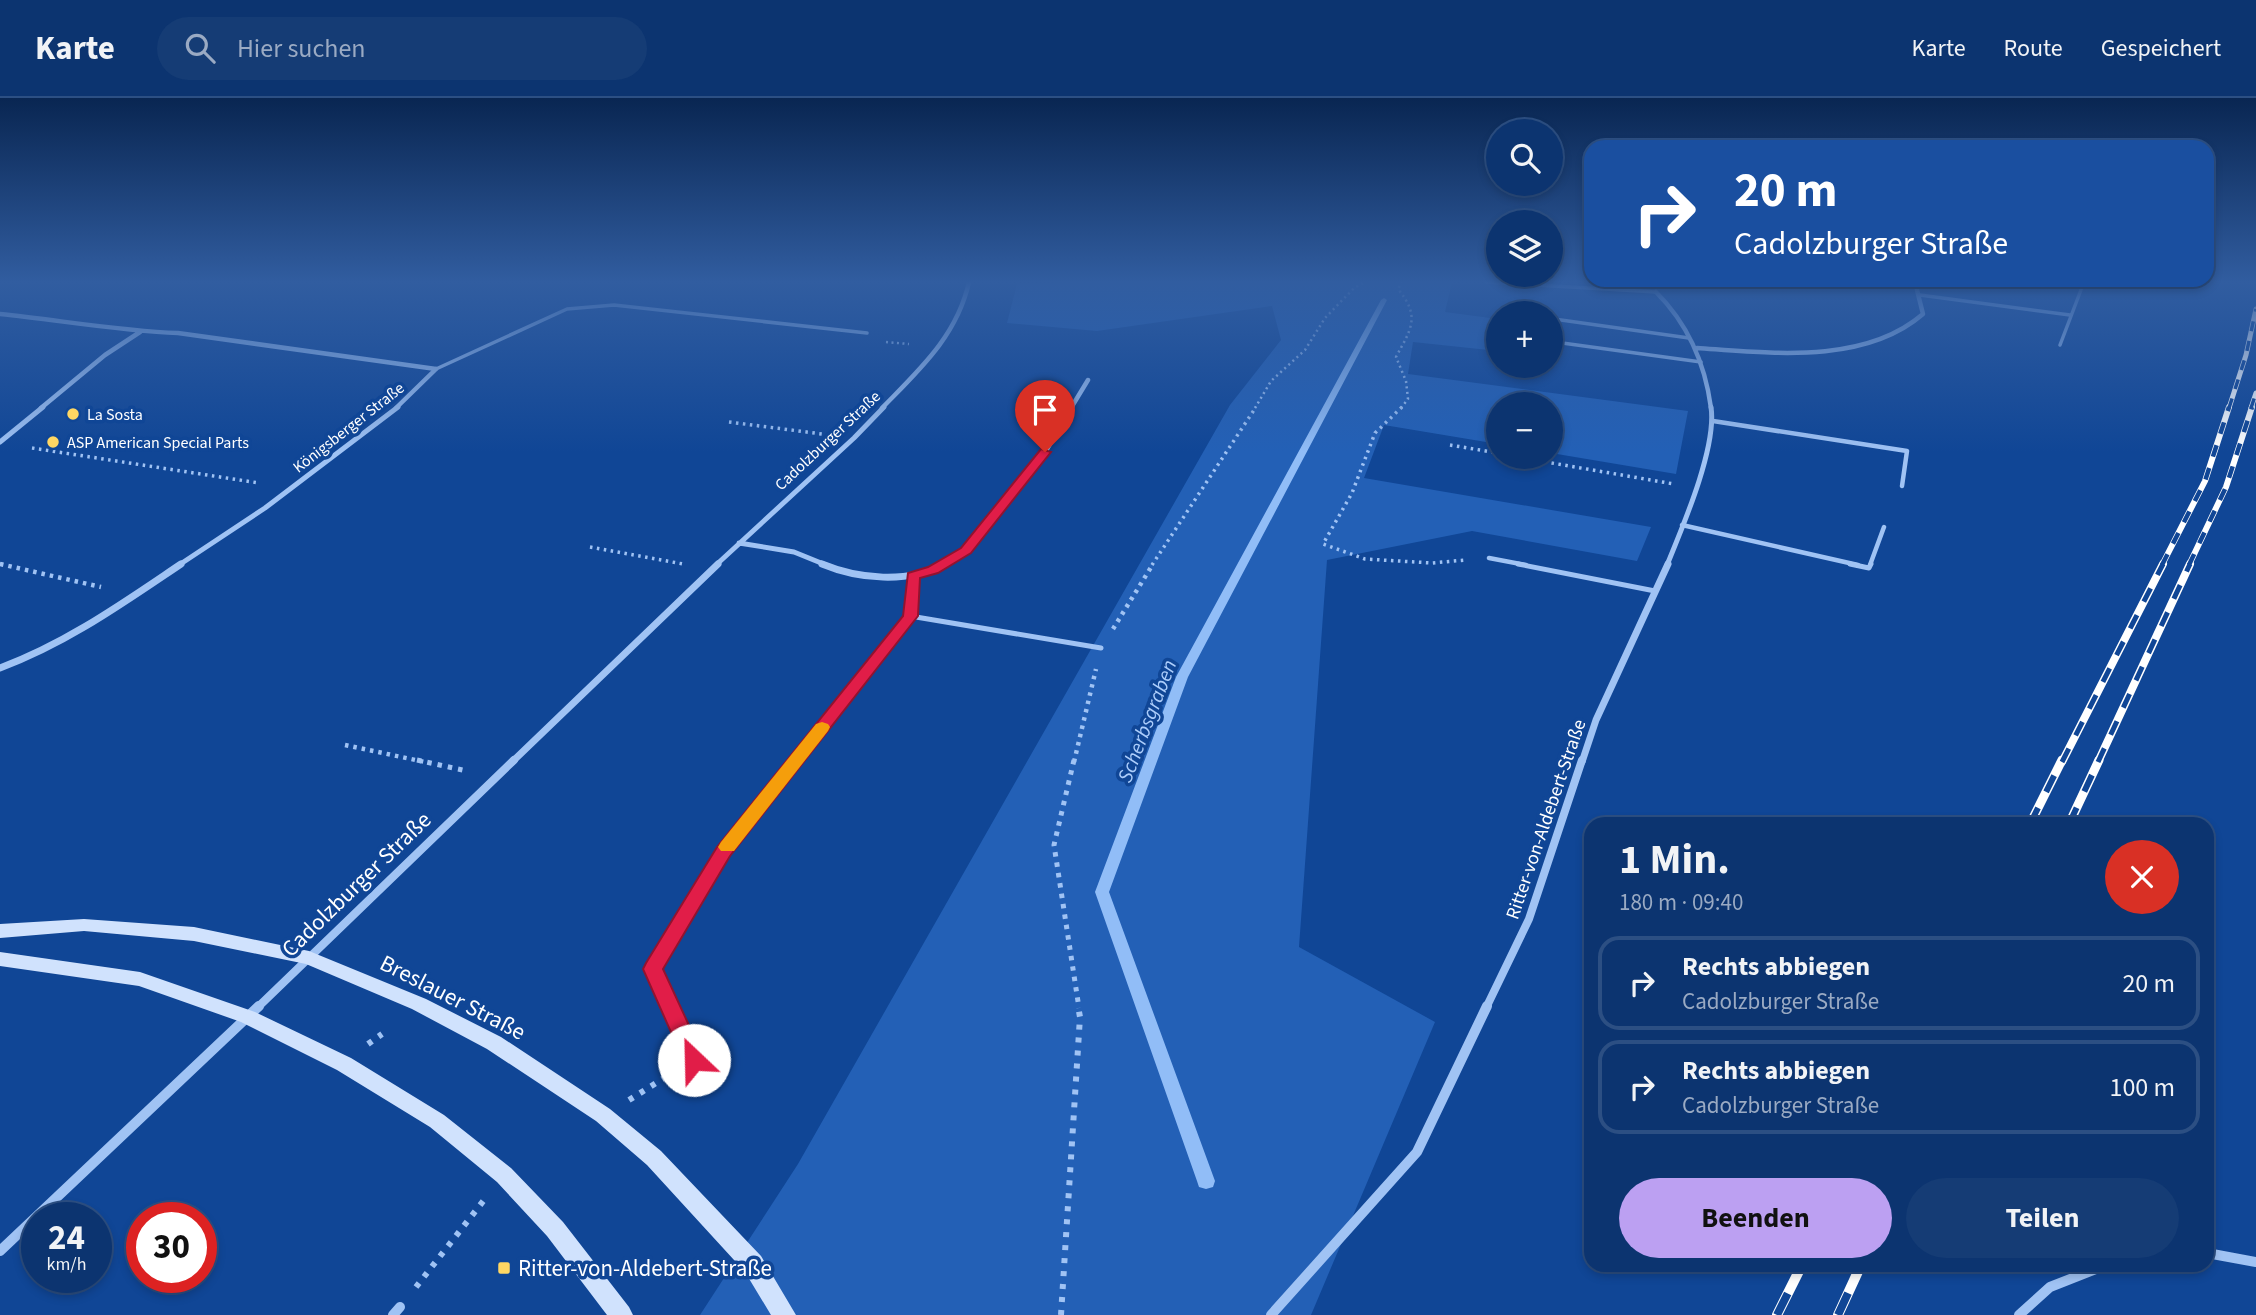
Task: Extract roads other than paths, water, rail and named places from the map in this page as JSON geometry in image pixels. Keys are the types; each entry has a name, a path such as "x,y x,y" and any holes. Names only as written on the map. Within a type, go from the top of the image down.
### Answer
{"main road":[{"name":"Breslauer Straße","path":"0,931 84,925 194,934 309,958 419,1004 494,1043 603,1115 654,1158 753,1264 784,1315"},
{"path":"0,959 139,979 248,1017 344,1064 437,1121 504,1175 555,1229 621,1315"}],"street":[{"path":"0,442 105,355 130,339"},
{"path":"220,339 436,369"},
{"name":"Cadolzburger Straße","path":"0,1251 248,1017 739,543 855,438 940,348 945,339"},
{"name":"Ritter-von-Aldebert-Straße","path":"1271,1315 1417,1152 1529,919 1596,720 1655,591 1696,487 1713,421 1701,362 1697,348 1690,339"},
{"path":"1697,348 1788,351 1876,342 1883,339"},
{"name":"Königsberger Straße","path":"0,668 38,654 136,595 293,488 407,400 436,369"},
{"path":"739,543 794,552 839,571 871,576 913,575 933,570 966,551 1045,452 1088,380"},
{"path":"694,1060 653,969 723,852 911,616 913,575"},
{"path":"2214,1254 2256,1262"},
{"path":"2019,1315 2049,1287 2088,1272"}],"lane":[{"name":"Königsberger Straße","path":"436,369 499,339"},
{"path":"2060,345 2062,339"},
{"path":"1563,343 1701,362"},
{"path":"1713,421 1907,451 1902,486"},
{"path":"1682,525 1869,568 1884,527"},
{"path":"1489,558 1655,591"},
{"path":"911,616 1101,648"}],"waterway":[{"name":"Scherbsgraben","path":"1206,1181 1102,892 1182,677 1363,339"}],"railway":[{"path":"2229,408 2250,339"},
{"path":"2251,408 2256,393"},
{"path":"2162,565 2205,481 2229,407"},
{"path":"2189,565 2226,487 2252,407"},
{"path":"2062,762 2163,564"},
{"path":"2098,762 2190,564"},
{"path":"2034,817 2062,760"},
{"path":"2072,817 2099,760"},
{"path":"1777,1315 1798,1272"},
{"path":"1838,1315 1858,1272"}],"place":[{"name":"La Sosta","path":"73,414"},
{"name":"ASP American Special Parts","path":"53,442"},
{"name":"Ritter-von-Aldebert-Straße","path":"504,1268"}]}
